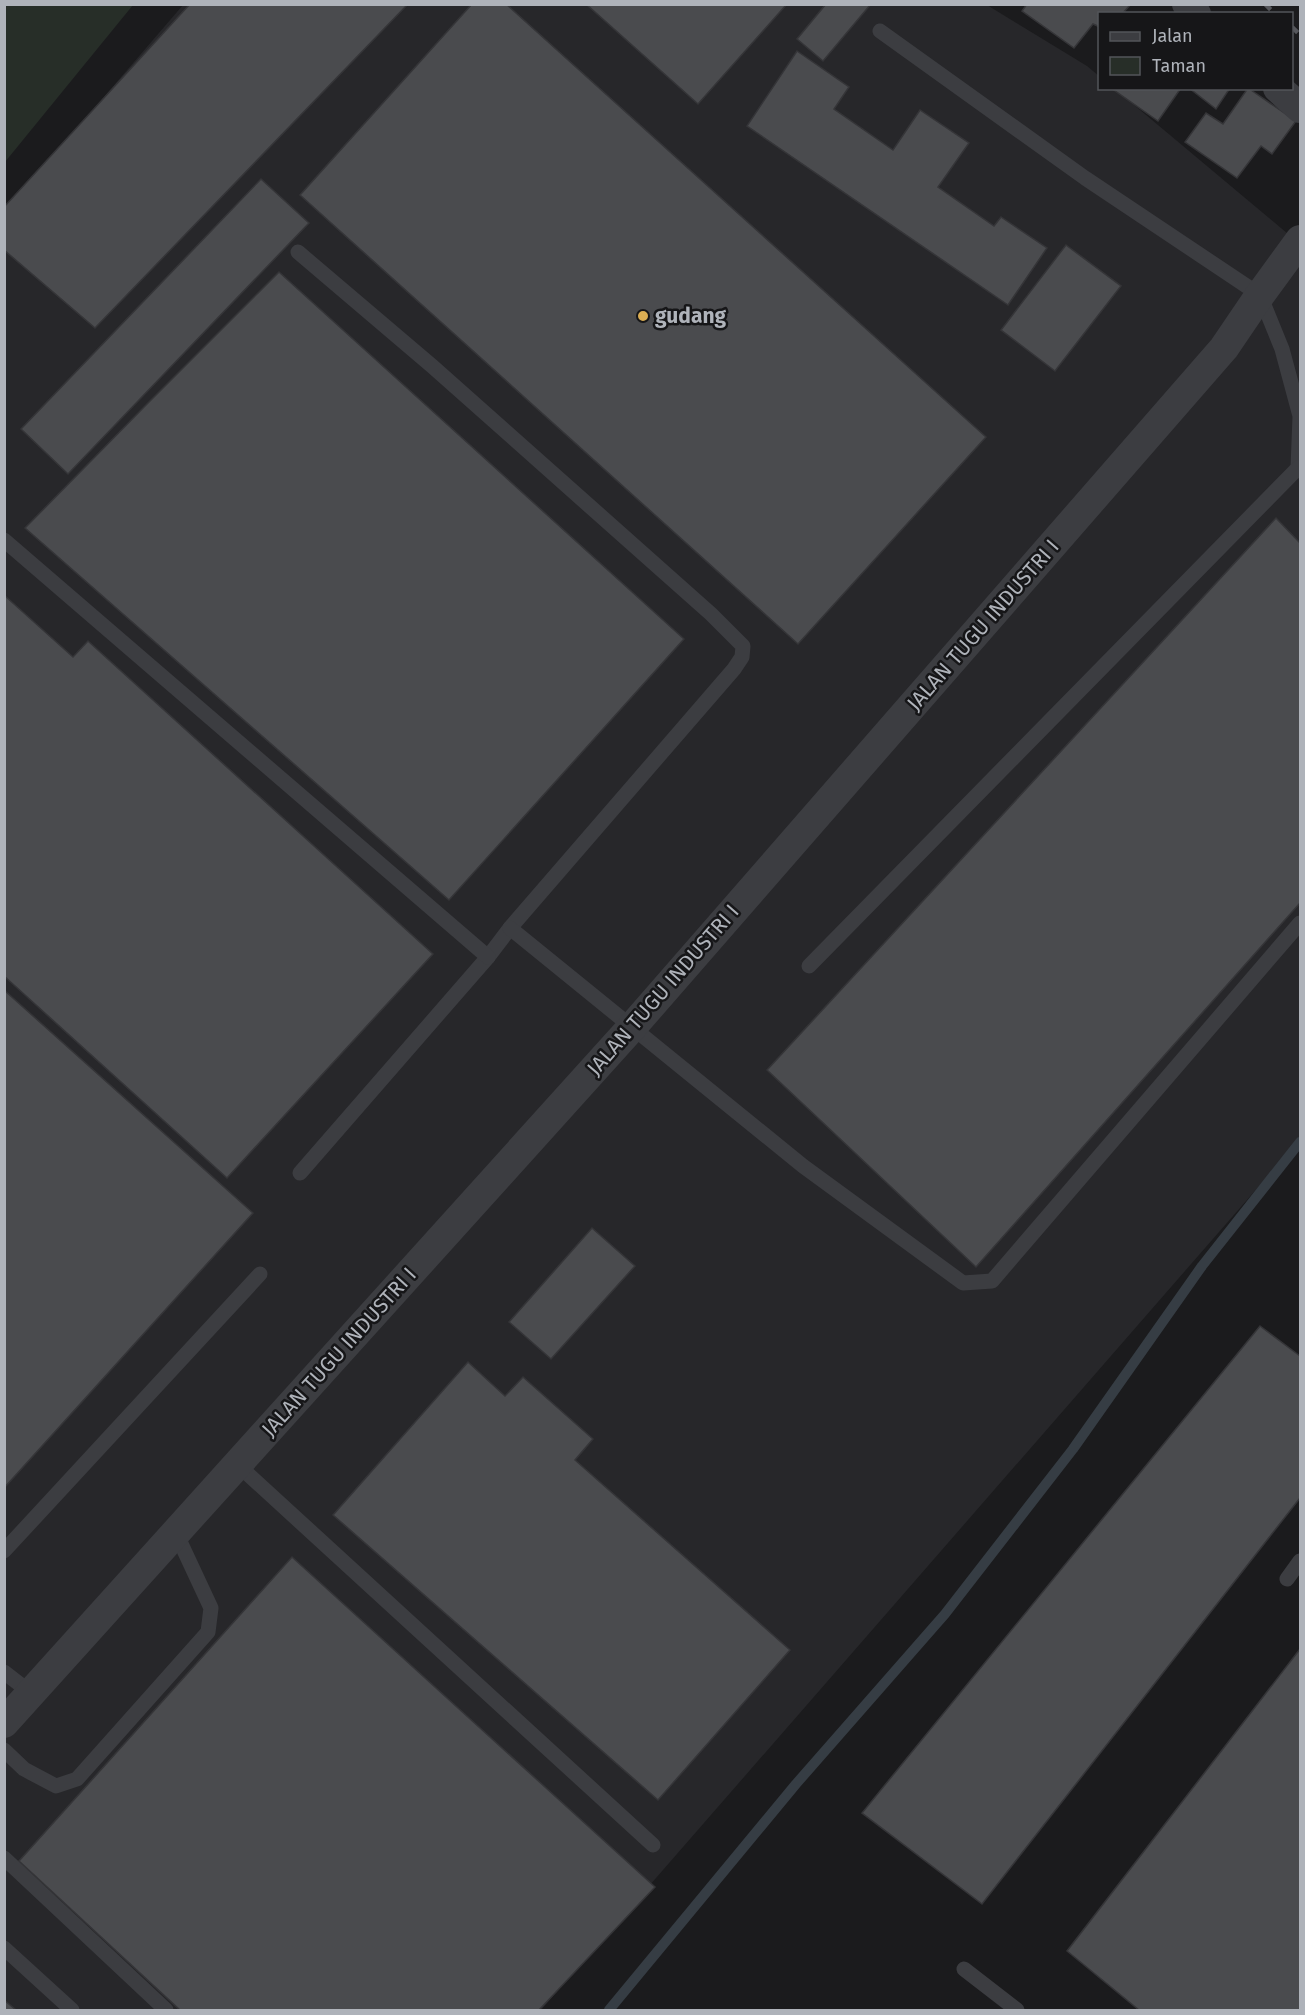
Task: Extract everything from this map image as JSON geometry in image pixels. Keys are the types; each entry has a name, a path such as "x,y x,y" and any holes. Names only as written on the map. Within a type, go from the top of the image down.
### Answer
{"street":[{"path":"1280,90 1300,108"},
{"name":"JALAN TUGU INDUSTRI I","path":"4,1723 633,1026 1224,348 1260,295 1299,244"}],"lane":[{"path":"809,966 1299,470 1300,416 1282,349 1260,295 1085,178 880,31"},
{"path":"298,252 432,366 711,614 743,646 742,657 734,669 300,1173"},
{"path":"4,540 488,957"},
{"path":"510,928 803,1166 963,1283 992,1281 1300,923"},
{"path":"4,1551 260,1274"},
{"path":"237,1465 653,1845"},
{"path":"4,1750 24,1769 56,1786 76,1779 208,1632 211,1608 176,1533"},
{"path":"1287,1579 1300,1562"},
{"path":"4,1672 31,1693"},
{"path":"4,1858 166,2010"},
{"path":"4,1948 72,2010"},
{"path":"964,1969 1017,2010"}],"shaded area":[{"path":"183,5 987,5 1087,66 1098,75 1098,90 1116,90 1300,244 1300,1139 541,2010 5,2010 5,212"}],"green space":[{"path":"4,5 133,5 5,162"}],"building":[{"path":"190,4 408,4 95,328 4,250 4,207"},
{"name":"gudang","path":"472,4 506,4 986,437 798,644 300,195"},
{"path":"586,4 787,4 698,104"},
{"path":"826,4 871,4 823,61 797,39"},
{"path":"1027,4 1131,4 1124,12 1098,12 1098,26 1093,24 1074,48 1022,11"},
{"path":"797,51 849,87 834,109 893,150 920,110 969,143 938,187 994,226 1001,217 1047,248 1008,305 747,126"},
{"path":"1114,90 1180,90 1158,121"},
{"path":"1192,90 1229,90 1216,109"},
{"path":"1247,90 1251,90 1296,121 1272,154 1261,146 1237,178 1185,142 1206,113 1223,124"},
{"path":"261,179 309,223 68,474 21,429"},
{"path":"1066,245 1121,286 1055,371 1001,330"},
{"path":"279,272 684,639 449,900 25,528"},
{"path":"1276,518 1300,543 1300,903 976,1267 767,1070"},
{"path":"4,595 73,657 88,641 433,954 227,1178 4,976"},
{"path":"4,990 253,1213 4,1488"},
{"path":"592,1228 635,1266 551,1359 509,1322"},
{"path":"1260,1326 1300,1356 1300,1498 982,1904 862,1813"},
{"path":"468,1362 505,1396 523,1377 593,1439 575,1460 790,1650 658,1800 333,1515"},
{"path":"292,1557 655,1887 539,2010 180,2010 19,1861"},
{"path":"1300,1649 1300,2010 1139,2010 1067,1951"},
{"path":"4,2000 16,2010 4,2010"}],"waterway":[{"path":"609,2010 796,1784 945,1614 1073,1449 1202,1266 1300,1142"}],"railway":[{"path":"1265,4 1273,12"},
{"path":"1293,28 1300,35"}],"place":[{"name":"gudang","path":"643,316"}]}
